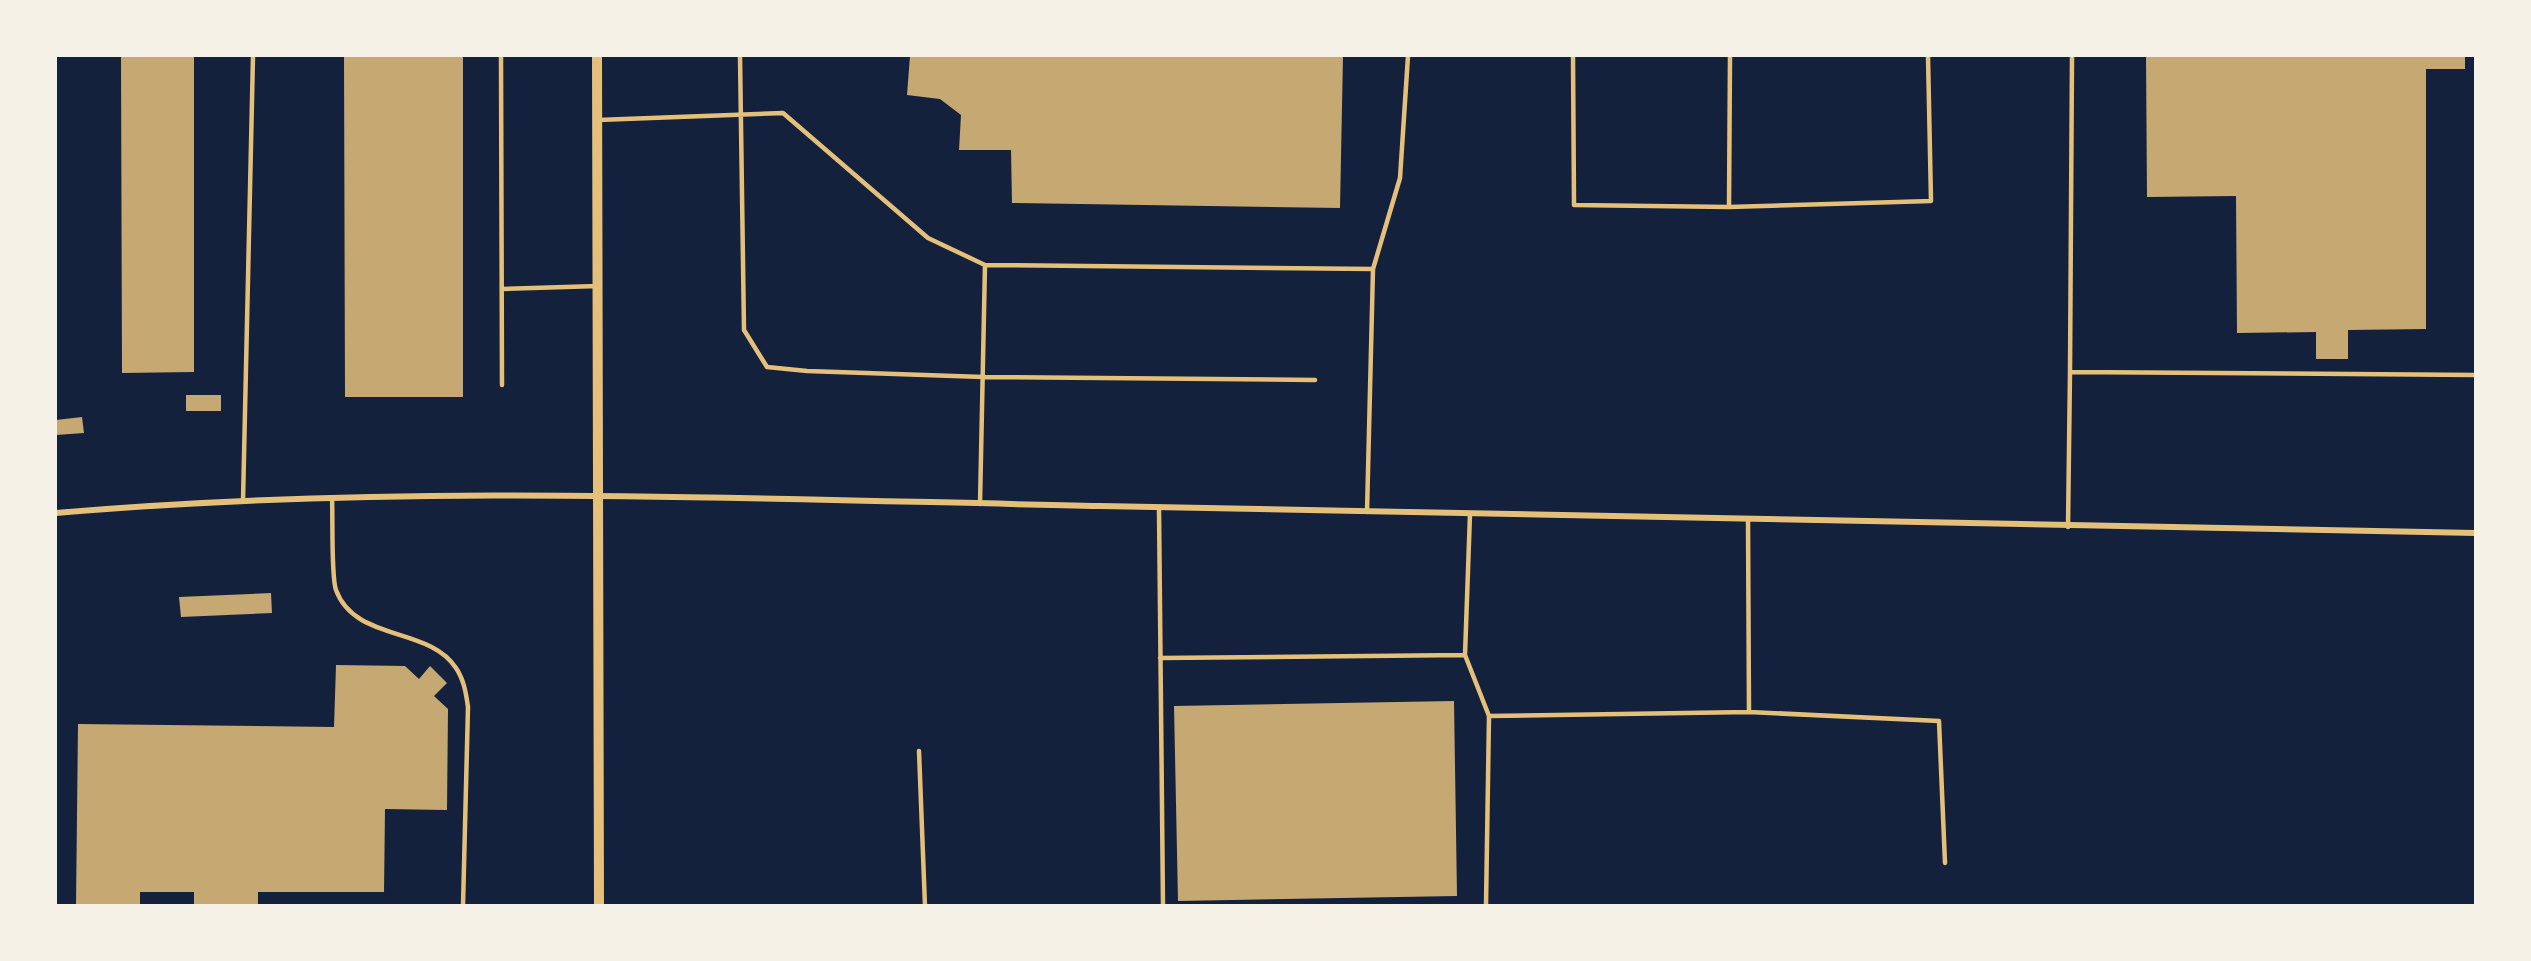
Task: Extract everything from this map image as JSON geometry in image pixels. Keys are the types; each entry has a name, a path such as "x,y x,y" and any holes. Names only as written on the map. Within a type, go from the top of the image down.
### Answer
{"street":[{"path":"597,56 599,906"},
{"path":"56,513 163,503 332,498 598,496 2068,527 2475,533"}],"lane":[{"path":"243,501 253,56"},
{"path":"501,56 502,385"},
{"path":"740,56 739,114 744,330 767,367 807,371 983,377 1315,380"},
{"path":"1367,512 1373,269 1400,178 1408,56"},
{"path":"1572,56 1574,205 1729,207 1931,201 1928,56"},
{"path":"1729,207 1730,56"},
{"path":"2068,527 2072,56"},
{"path":"597,120 783,113 928,238 985,265 1373,269"},
{"path":"980,504 985,265"},
{"path":"502,289 598,286"},
{"path":"2070,372 2475,375"},
{"path":"332,498 335,589 346,605 378,629 402,635 435,650 456,666 464,683 468,707 463,906"},
{"path":"1159,508 1163,906"},
{"path":"1470,514 1465,655 1489,716 1486,906"},
{"path":"1748,519 1749,712"},
{"path":"1160,658 1465,655"},
{"path":"1489,716 1749,712 1939,721 1945,863"},
{"path":"919,751 925,906"}],"building":[{"path":"121,56 194,56 194,372 122,373"},
{"path":"344,56 463,56 463,397 345,397"},
{"path":"910,56 1343,56 1340,208 1012,203 1011,150 959,150 961,115 940,99 907,95"},
{"path":"2146,56 2465,56 2465,69 2426,69 2426,329 2348,330 2348,359 2316,359 2316,332 2237,333 2236,196 2147,197"},
{"path":"186,395 221,395 221,411 186,411"},
{"path":"82,417 84,433 56,435 56,420"},
{"path":"271,593 272,613 181,617 179,597"},
{"path":"336,665 405,666 419,679 430,666 447,683 434,696 448,709 447,810 385,809 384,892 258,892 258,906 194,906 194,892 140,892 140,906 76,906 78,724 334,727"},
{"path":"1454,701 1457,896 1178,901 1174,706"}]}
